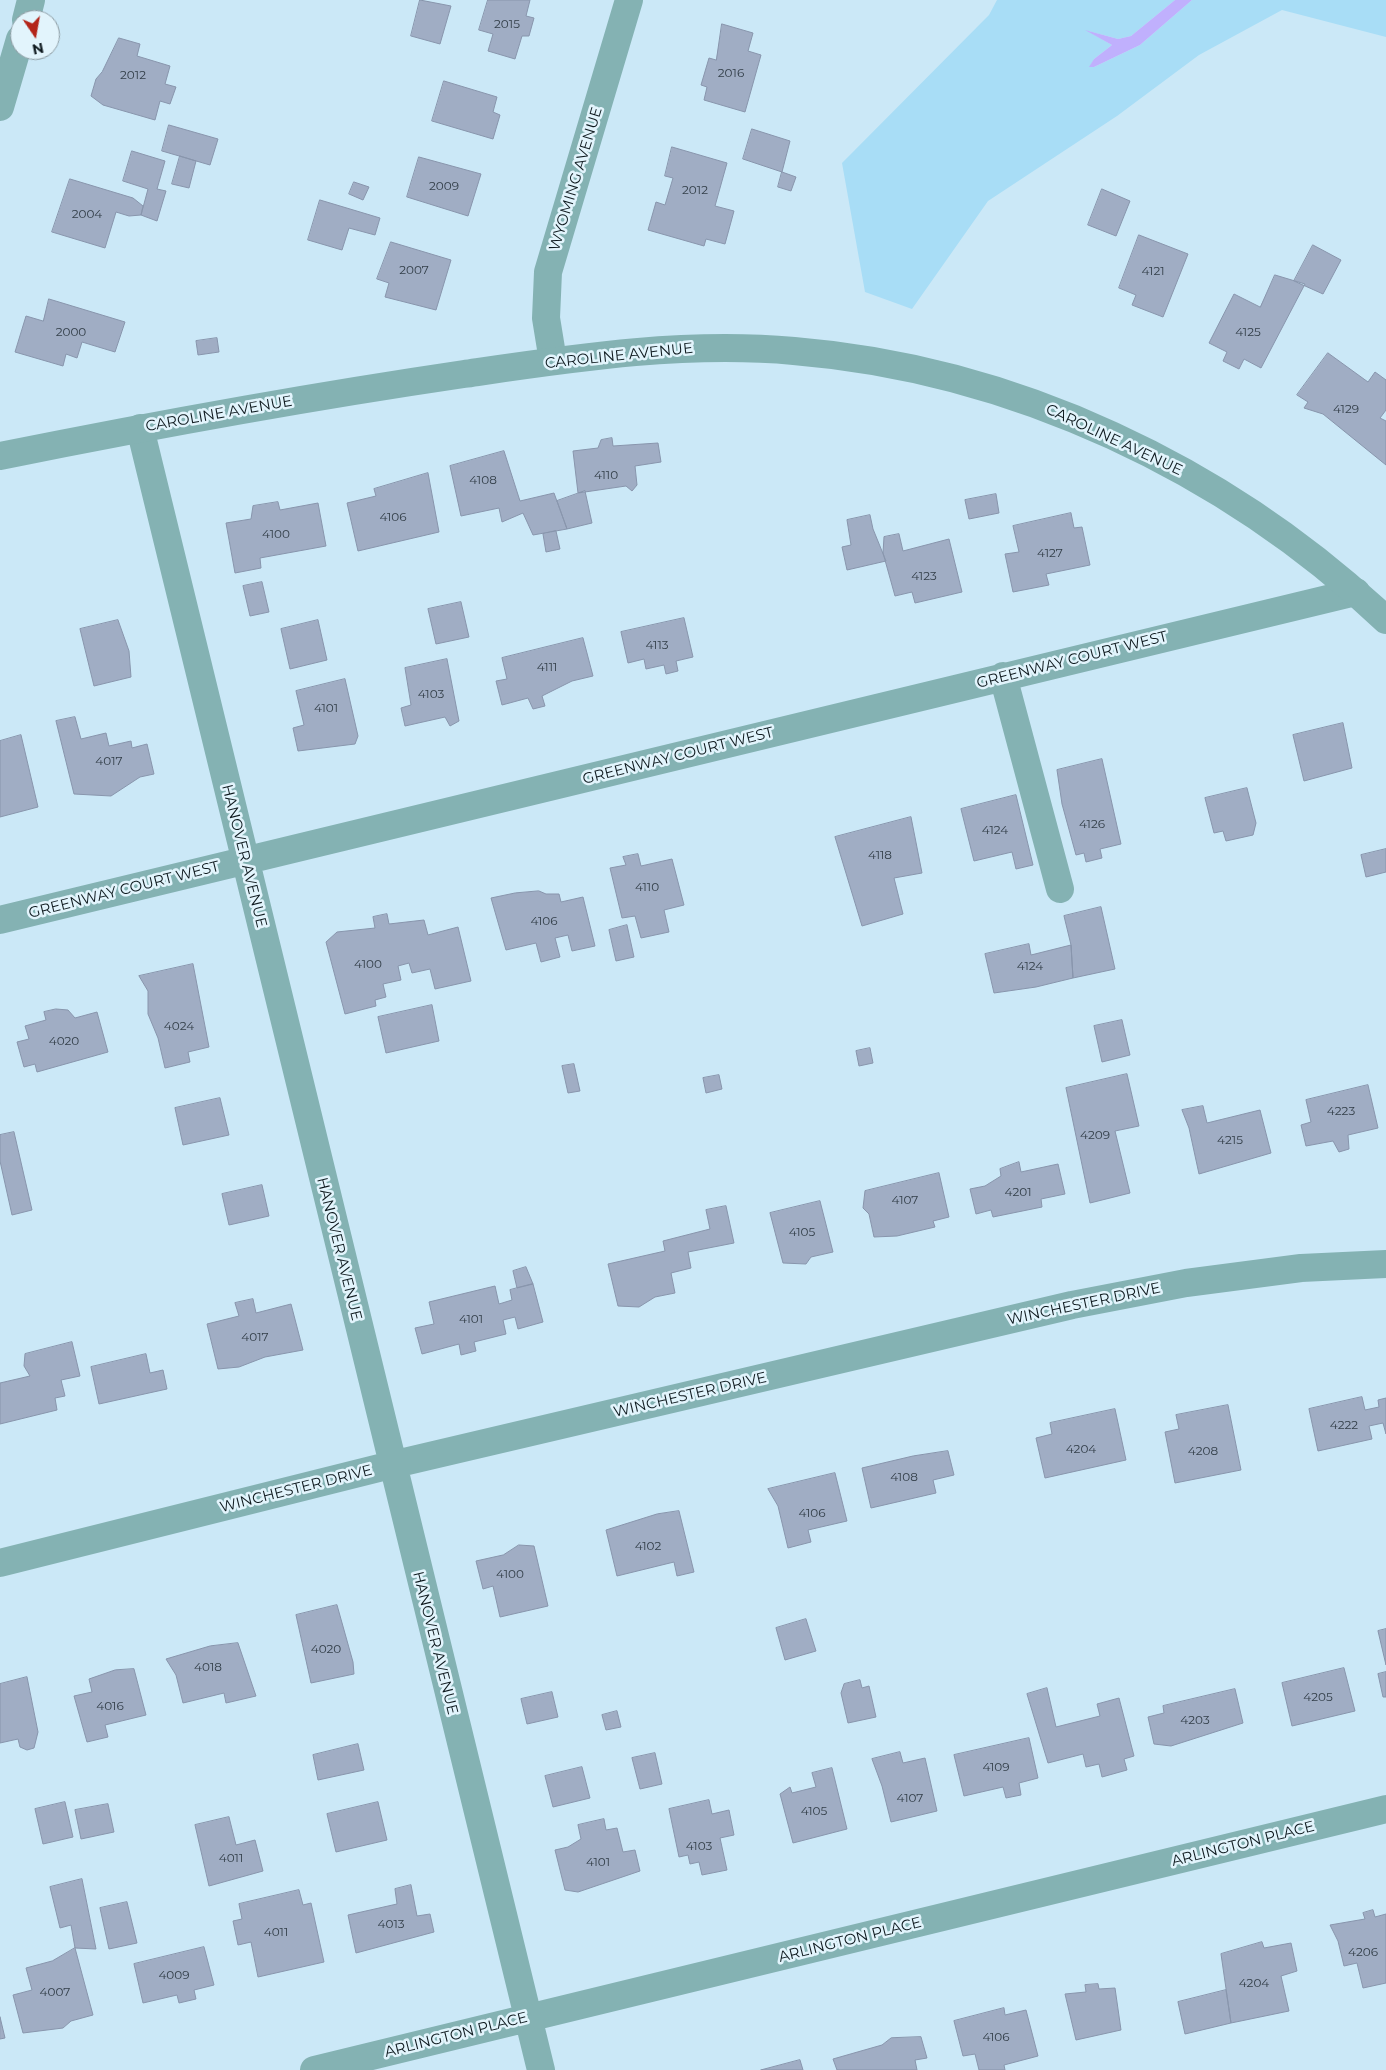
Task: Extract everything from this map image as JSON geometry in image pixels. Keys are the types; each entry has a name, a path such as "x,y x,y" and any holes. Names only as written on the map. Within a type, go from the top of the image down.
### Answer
{"street":[{"name":"WYOMING AVENUE","path":"553,361 546,318 548,272 629,0"},
{"path":"0,107 14,60"},
{"name":"CAROLINE AVENUE","path":"0,456 140,428 362,389 553,361 636,351 706,347 794,350 881,362 950,377 1018,397 1084,422 1181,470 1260,518 1356,592 1386,620"},
{"name":"HANOVER AVENUE","path":"140,428 391,1465 541,2070"},
{"name":"GREENWAY COURT WEST","path":"0,920 1356,592"},
{"path":"1003,676 1060,889"},
{"name":"WINCHESTER DRIVE","path":"0,1563 391,1465 1072,1305 1186,1282 1301,1268 1386,1264"},
{"name":"ARLINGTON PLACE","path":"314,2070 1386,1810"}],"shaded area":[{"path":"997,0 1175,0 1131,36 1118,39 1088,31 1112,45 1094,59 1090,67 1094,67 1140,45 1192,0 1386,0 1386,37 1282,10 1199,55 1117,116 988,201 912,309 865,292 842,163 989,15"},
{"path":"1175,0 1192,0 1140,45 1094,67 1089,67 1094,59 1112,45 1085,30 1118,39 1131,36"}],"building":[{"path":"420,0 451,6 440,44 411,36"},
{"path":"488,0 530,0 526,16 534,18 529,36 522,36 515,59 488,51 493,34 479,30"},
{"path":"722,24 753,33 748,51 761,55 745,112 704,100 707,87 701,85 709,58 716,60"},
{"path":"119,38 140,44 137,56 170,66 165,84 176,87 170,104 160,101 155,120 103,105 91,96 96,79 102,72"},
{"path":"444,81 497,97 493,112 500,115 493,139 432,121"},
{"path":"169,125 218,139 210,165 162,151"},
{"path":"752,129 790,141 782,172 743,159"},
{"path":"672,147 727,163 715,206 734,211 725,244 706,239 704,246 648,230 656,202 665,205 673,178 665,176"},
{"path":"132,151 165,161 157,189 166,191 157,221 141,215 148,189 123,181"},
{"path":"180,156 196,161 189,188 172,184"},
{"path":"419,157 481,174 468,216 407,197"},
{"path":"782,172 796,177 791,191 778,187"},
{"path":"70,179 133,198 143,206 141,215 129,216 116,212 105,248 52,232"},
{"path":"354,182 369,187 363,200 349,194"},
{"path":"1102,189 1130,201 1116,236 1088,225"},
{"path":"320,200 380,218 375,235 349,228 342,250 308,240"},
{"path":"1139,235 1188,254 1163,317 1132,305 1136,295 1119,288"},
{"path":"391,242 451,260 436,310 385,297 389,283 377,279"},
{"path":"1313,245 1341,260 1323,294 1294,281"},
{"path":"1275,275 1305,284 1261,368 1244,359 1239,369 1223,361 1227,352 1209,343 1234,294 1260,307"},
{"path":"49,299 125,322 115,352 82,342 77,358 66,354 63,366 15,352 26,316 43,321"},
{"path":"217,338 219,352 198,355 196,341"},
{"path":"1328,353 1368,382 1375,372 1386,380 1386,410 1380,418 1386,421 1386,465 1323,414 1304,408 1308,402 1297,395"},
{"path":"612,438 613,446 658,443 661,462 635,466 637,485 632,491 626,486 578,493 573,451 598,448 601,440"},
{"path":"504,451 520,501 554,493 567,529 533,535 523,513 502,522 499,508 461,516 450,466"},
{"path":"428,473 439,532 358,551 347,503 376,496 374,489"},
{"path":"585,491 592,523 567,529 557,501"},
{"path":"996,494 999,513 969,519 965,500"},
{"path":"278,502 280,510 318,503 326,546 260,558 261,568 235,573 226,523 251,519 253,506"},
{"path":"1071,513 1074,528 1082,527 1090,565 1046,574 1049,585 1013,592 1005,554 1019,552 1013,526"},
{"path":"870,515 873,529 886,561 847,570 842,547 851,545 847,520"},
{"path":"556,531 560,549 546,552 543,534"},
{"path":"899,534 903,551 949,539 962,592 915,603 912,592 895,596 883,553 884,537"},
{"path":"262,582 269,612 250,616 243,586"},
{"path":"461,602 469,637 436,644 428,609"},
{"path":"684,618 693,657 676,661 678,671 666,674 664,665 646,669 644,659 628,663 621,632"},
{"path":"118,620 129,651 131,677 94,686 80,629"},
{"path":"318,620 327,660 290,669 281,629"},
{"path":"583,638 593,676 572,681 542,696 545,706 533,709 528,698 502,705 496,681 507,679 502,658"},
{"path":"447,659 459,721 450,726 445,717 405,726 401,708 411,705 405,668"},
{"path":"345,679 358,736 355,744 298,751 293,728 304,725 296,691"},
{"path":"75,717 81,739 106,733 109,746 131,741 132,748 147,744 154,774 140,777 111,796 74,794 56,721"},
{"path":"1343,723 1352,768 1304,781 1293,735"},
{"path":"21,735 38,807 0,817 0,741"},
{"path":"1102,759 1121,844 1100,849 1102,858 1086,862 1084,853 1076,855 1062,804 1057,770"},
{"path":"1247,788 1256,823 1253,835 1226,841 1223,831 1214,833 1205,798"},
{"path":"1016,795 1033,865 1016,869 1012,852 974,861 961,809"},
{"path":"911,817 922,873 894,878 903,914 862,926 835,837"},
{"path":"1386,849 1386,872 1366,877 1361,855"},
{"path":"638,854 641,866 672,859 684,905 664,910 669,932 641,938 635,916 622,918 610,868 626,865 623,857"},
{"path":"539,891 546,894 559,894 561,902 583,897 595,946 572,951 568,935 555,938 560,957 541,962 536,943 506,950 491,898"},
{"path":"1101,907 1115,969 1073,978 1071,945 1064,916"},
{"path":"387,914 389,924 424,920 428,935 458,927 471,981 435,989 430,969 412,973 409,963 398,966 401,980 383,984 386,997 375,1000 376,1006 345,1014 326,942 337,932 375,928 373,917"},
{"path":"627,925 634,957 616,961 609,930"},
{"path":"1029,944 1031,955 1071,945 1073,978 1036,987 994,993 985,954"},
{"path":"193,964 209,1047 188,1052 190,1062 165,1068 158,1038 148,1014 148,991 139,976"},
{"path":"432,1005 439,1041 386,1053 378,1017"},
{"path":"56,1009 68,1010 75,1018 97,1012 108,1052 37,1072 35,1064 24,1067 17,1042 29,1039 25,1026 46,1020 44,1012"},
{"path":"1122,1020 1130,1055 1102,1062 1094,1026"},
{"path":"870,1048 873,1063 859,1066 856,1051"},
{"path":"574,1064 580,1091 568,1093 562,1066"},
{"path":"1127,1074 1139,1126 1115,1131 1130,1193 1090,1203 1066,1088"},
{"path":"719,1075 722,1089 706,1093 703,1078"},
{"path":"1368,1085 1378,1128 1348,1135 1349,1149 1339,1152 1333,1141 1306,1146 1301,1125 1311,1122 1306,1100"},
{"path":"220,1098 229,1135 183,1145 175,1108"},
{"path":"1203,1106 1207,1123 1260,1110 1271,1153 1199,1174 1189,1128 1182,1110"},
{"path":"14,1132 32,1210 12,1215 0,1161 0,1135"},
{"path":"1019,1162 1021,1172 1058,1164 1065,1194 1041,1199 1042,1207 993,1217 991,1210 976,1214 970,1189 985,1186 1001,1176 1000,1169"},
{"path":"939,1173 949,1217 933,1221 935,1227 897,1236 874,1237 869,1214 863,1208 865,1191"},
{"path":"262,1185 269,1216 229,1225 222,1194"},
{"path":"820,1201 833,1252 811,1257 806,1264 783,1263 770,1213"},
{"path":"726,1206 734,1243 688,1252 691,1268 671,1273 675,1293 655,1297 639,1307 618,1306 608,1264 665,1251 663,1241 710,1229 706,1210"},
{"path":"526,1267 533,1284 517,1288 513,1271"},
{"path":"533,1284 543,1322 518,1329 515,1317 503,1320 506,1334 474,1342 476,1351 461,1355 459,1344 422,1354 415,1328 434,1324 429,1302 495,1286 499,1304 512,1300 510,1290"},
{"path":"253,1299 256,1313 291,1304 303,1350 265,1357 239,1367 218,1369 207,1324 239,1316 235,1303"},
{"path":"72,1342 80,1376 61,1380 65,1396 55,1398 57,1410 0,1424 0,1383 30,1376 24,1366 25,1354"},
{"path":"146,1354 150,1373 163,1370 167,1389 99,1404 91,1367"},
{"path":"1362,1397 1365,1410 1379,1407 1378,1400 1386,1398 1386,1434 1383,1423 1369,1426 1372,1439 1318,1451 1309,1409"},
{"path":"1228,1405 1241,1470 1175,1483 1165,1432 1179,1429 1176,1415"},
{"path":"1115,1409 1126,1460 1045,1478 1036,1438 1052,1434 1050,1423"},
{"path":"948,1451 954,1475 933,1480 936,1493 871,1508 862,1468 913,1456"},
{"path":"835,1473 847,1521 808,1530 811,1542 788,1548 778,1506 768,1489"},
{"path":"679,1511 694,1572 677,1576 674,1562 617,1576 606,1530 657,1514"},
{"path":"519,1545 534,1546 548,1606 500,1617 493,1586 483,1589 476,1561 503,1555"},
{"path":"337,1605 353,1662 354,1674 311,1683 296,1615"},
{"path":"806,1619 816,1651 785,1660 776,1628"},
{"path":"1386,1629 1386,1665 1378,1631"},
{"path":"238,1643 256,1696 226,1703 224,1693 183,1703 176,1675 166,1659 210,1646"},
{"path":"1344,1668 1355,1711 1292,1726 1282,1683"},
{"path":"134,1669 146,1715 105,1725 108,1737 87,1742 74,1696 92,1692 89,1679 115,1670"},
{"path":"1386,1672 1386,1697 1383,1697 1378,1674"},
{"path":"27,1677 38,1732 34,1748 27,1750 20,1747 18,1739 0,1743 0,1684"},
{"path":"860,1680 862,1688 869,1686 876,1717 848,1723 841,1693 844,1684"},
{"path":"1047,1688 1056,1727 1100,1716 1097,1704 1119,1698 1134,1756 1124,1759 1127,1770 1102,1777 1099,1764 1086,1767 1083,1754 1048,1763 1027,1694"},
{"path":"1235,1689 1243,1723 1171,1746 1154,1744 1148,1717 1164,1713 1163,1706"},
{"path":"552,1692 558,1717 527,1724 521,1699"},
{"path":"617,1711 621,1727 606,1730 602,1715"},
{"path":"1029,1738 1038,1778 1019,1783 1021,1795 1006,1798 1003,1787 964,1796 954,1755"},
{"path":"358,1744 364,1770 318,1780 313,1755"},
{"path":"900,1752 903,1763 925,1758 937,1811 891,1822 882,1786 872,1759"},
{"path":"655,1753 662,1784 640,1789 632,1758"},
{"path":"582,1767 590,1798 553,1807 545,1776"},
{"path":"832,1768 847,1829 793,1843 780,1794 790,1787 792,1793 816,1787 812,1773"},
{"path":"709,1800 712,1814 729,1810 734,1835 720,1838 727,1870 702,1875 699,1862 690,1864 688,1855 679,1857 669,1809"},
{"path":"65,1802 73,1837 43,1844 35,1809"},
{"path":"378,1802 387,1840 336,1852 327,1814"},
{"path":"108,1804 114,1832 81,1839 75,1810"},
{"path":"229,1817 236,1845 255,1840 263,1871 209,1886 195,1825"},
{"path":"604,1819 606,1830 617,1828 623,1852 635,1850 640,1871 578,1892 565,1890 555,1850 568,1847 581,1839 578,1825"},
{"path":"82,1879 96,1949 75,1948 71,1925 60,1928 50,1887"},
{"path":"411,1885 417,1916 430,1914 434,1932 356,1953 348,1915 397,1904 395,1889"},
{"path":"299,1890 303,1905 311,1903 324,1962 258,1977 251,1942 238,1945 233,1921 242,1919 239,1904"},
{"path":"127,1902 137,1943 109,1949 100,1908"},
{"path":"1373,1910 1375,1917 1386,1914 1386,1983 1363,1988 1357,1963 1344,1966 1338,1941 1330,1925 1365,1919 1363,1913"},
{"path":"1262,1942 1264,1948 1291,1943 1297,1971 1281,1976 1289,2011 1231,2023 1221,1954"},
{"path":"204,1947 214,1985 194,1990 196,1999 179,2003 177,1995 143,2003 134,1964"},
{"path":"75,1948 93,2015 71,2021 63,2028 23,2033 13,1995 32,1990 26,1968 52,1961"},
{"path":"1098,1984 1099,1989 1115,1988 1121,2030 1076,2040 1065,1994 1086,1992 1085,1985"},
{"path":"1226,1990 1231,2023 1185,2034 1178,2002"},
{"path":"1004,2008 1005,2015 1026,2010 1038,2056 1004,2065 1005,2070 979,2070 975,2054 963,2056 954,2021"},
{"path":"0,2017 5,2038 0,2039"},
{"path":"921,2037 927,2058 915,2060 917,2070 837,2070 833,2059 882,2045 891,2038"},
{"path":"800,2060 803,2070 761,2070"}]}
